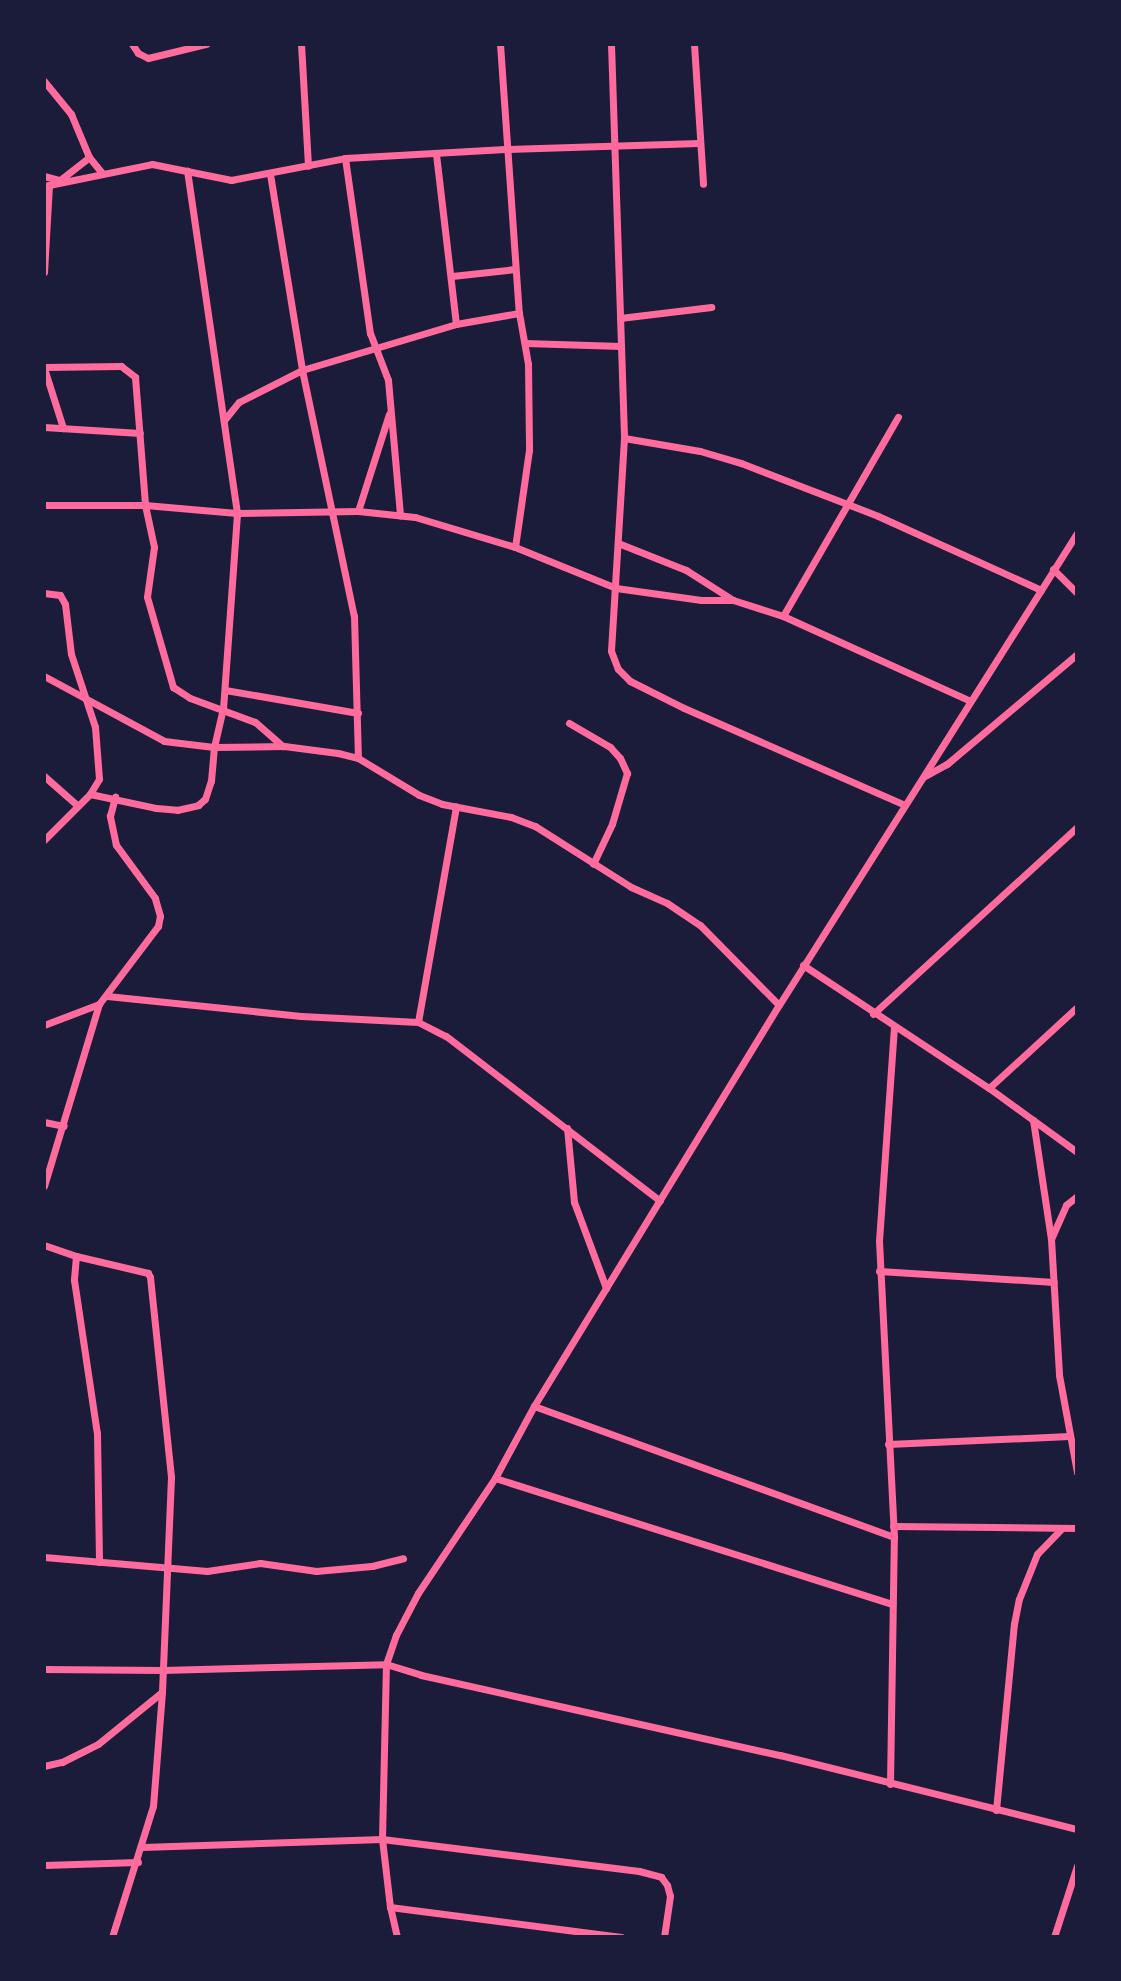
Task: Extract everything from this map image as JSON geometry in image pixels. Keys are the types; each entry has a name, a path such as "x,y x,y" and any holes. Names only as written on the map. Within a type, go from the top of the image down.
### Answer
{"street":[{"path":"132,44 138,53 148,58 206,44"},
{"path":"301,44 308,166"},
{"path":"500,44 515,269 525,343 529,450 515,547"},
{"path":"611,44 624,438 611,651 618,669 630,681 684,708 905,805"},
{"path":"694,44 703,184"},
{"path":"44,81 71,114 89,157 102,173"},
{"path":"44,272 46,186 102,173 152,164 231,180 345,158 505,149 614,148 699,143"},
{"path":"436,154 456,324"},
{"path":"63,181 89,157"},
{"path":"345,158 370,333 388,380 400,515"},
{"path":"90,793 156,808 177,810 198,805 205,799 208,790 223,709 237,513 187,171"},
{"path":"270,174 302,370 354,616 358,758"},
{"path":"44,176 63,181"},
{"path":"452,276 515,269"},
{"path":"620,318 711,307"},
{"path":"225,421 239,402 302,370 456,324 519,313"},
{"path":"525,343 621,346"},
{"path":"63,428 44,367 121,366 130,370 135,377 145,505 154,547 147,597 149,612 173,687 190,698 255,722 284,746"},
{"path":"358,511 390,410"},
{"path":"783,617 898,417"},
{"path":"44,427 141,433"},
{"path":"624,438 700,451 741,463 847,504 1041,590"},
{"path":"44,505 145,505 237,513 358,511 400,515 515,547 616,588 701,600 733,600"},
{"path":"397,1937 390,1907 382,1839 386,1664 396,1635 418,1593 495,1478 534,1406 803,965 1077,533"},
{"path":"618,543 686,570 733,600 783,617 971,701"},
{"path":"1053,569 1077,593"},
{"path":"44,593 60,595 65,604 71,654 95,727 100,766 99,779 90,793 44,840"},
{"path":"923,777 947,764 1077,654"},
{"path":"44,676 164,741 214,747 284,746 358,758 419,795 511,817 535,826 593,864 667,903 700,925 779,1004"},
{"path":"225,690 358,712"},
{"path":"569,723 610,747 620,758 626,773 612,824 593,864"},
{"path":"44,776 77,805"},
{"path":"46,1023 99,1003 158,926 160,916 156,898 116,845 110,816 115,797"},
{"path":"418,1022 456,806"},
{"path":"873,1014 1077,827"},
{"path":"803,965 894,1028 989,1088 1077,1152"},
{"path":"107,996 301,1016 418,1022 446,1036 660,1201"},
{"path":"44,1186 99,1003"},
{"path":"989,1088 1077,1007"},
{"path":"890,1784 894,1537 879,1271 894,1028"},
{"path":"1033,1120 1051,1239 1059,1375 1077,1472"},
{"path":"44,1122 64,1126"},
{"path":"566,1127 574,1202 606,1288"},
{"path":"1051,1239 1066,1205 1077,1196"},
{"path":"44,1245 76,1256 148,1273 153,1286 171,1477 162,1692 153,1806 138,1862 112,1937"},
{"path":"76,1256 75,1280 97,1433 99,1562"},
{"path":"879,1271 1054,1283"},
{"path":"534,1406 894,1537"},
{"path":"888,1444 1069,1436"},
{"path":"495,1478 893,1604"},
{"path":"893,1525 1077,1528"},
{"path":"996,1810 1013,1624 1019,1599 1037,1554 1062,1528"},
{"path":"44,1557 208,1572 260,1563 316,1571 372,1566 403,1558"},
{"path":"44,1669 162,1670 386,1664 421,1675 780,1755 1077,1829"},
{"path":"44,1766 62,1762 98,1744 162,1692"},
{"path":"142,1847 382,1839 584,1862 661,1877 670,1896 664,1937"},
{"path":"44,1865 138,1862"},
{"path":"1054,1937 1077,1866"},
{"path":"390,1907 621,1937"}]}
